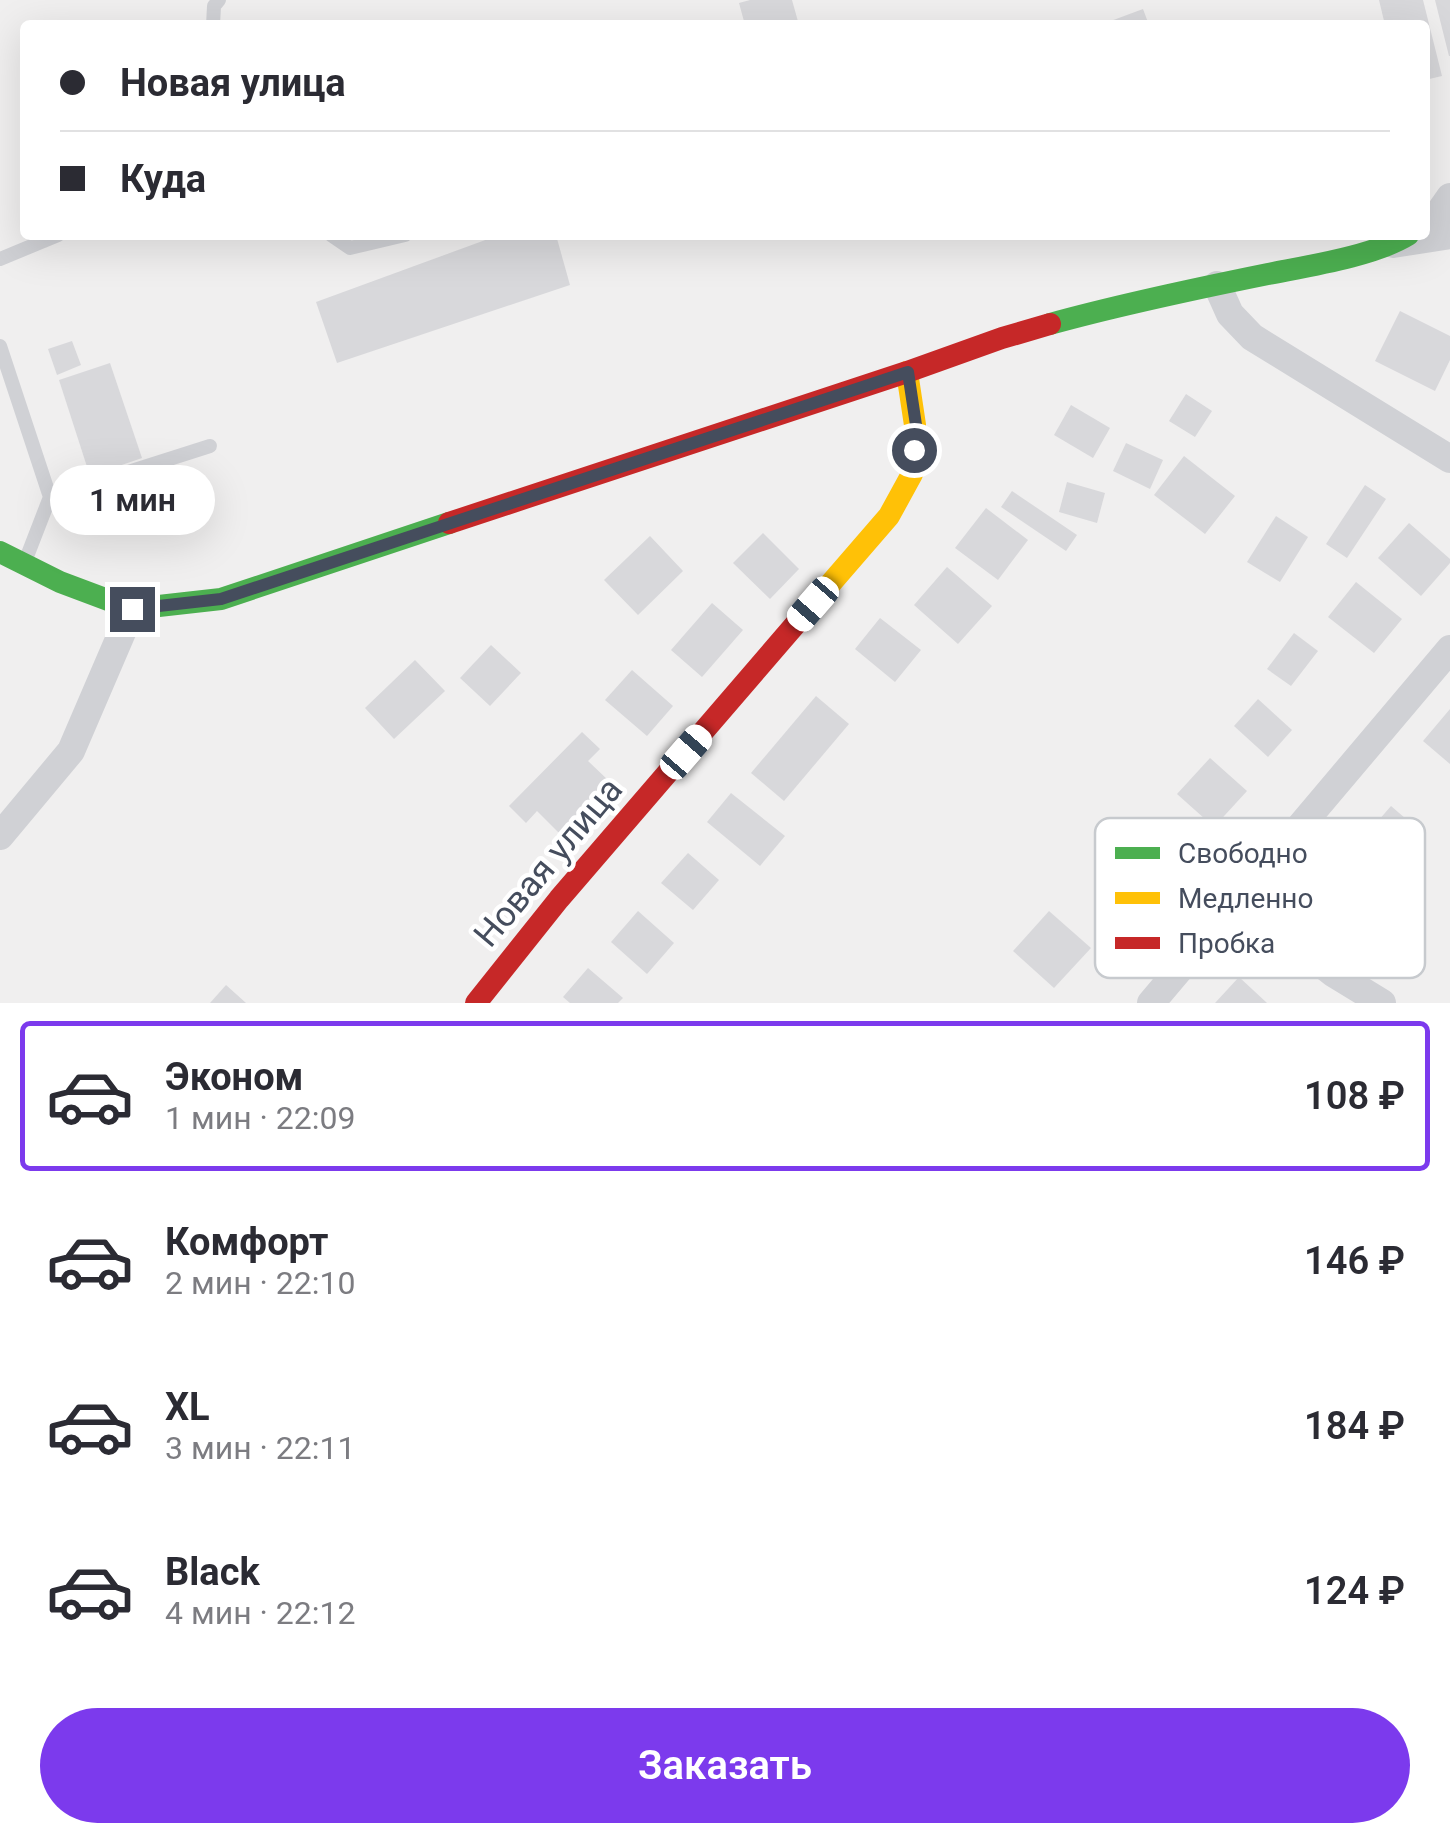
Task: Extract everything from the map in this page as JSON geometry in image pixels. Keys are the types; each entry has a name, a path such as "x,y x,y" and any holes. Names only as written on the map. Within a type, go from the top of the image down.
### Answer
{"street":[{"path":"1430,221 1450,197"},
{"path":"0,552 60,582 132,609 221,599 1002,338 1117,305 1310,266 1401,240"},
{"path":"1218,285 1230,314 1252,337 1450,460"},
{"name":"Новая улица","path":"476,1003 560,899 888,516 912,474 916,425 908,372"},
{"path":"0,836 71,752 132,609"},
{"path":"1307,818 1450,649"},
{"path":"1151,1003 1172,978"},
{"path":"1341,978 1382,1003"}],"lane":[{"path":"0,259 46,240"},
{"path":"338,240 350,248 384,240"},
{"path":"0,346 50,496 24,564"},
{"path":"50,496 210,446"}],"building":[{"path":"792,0 798,20 744,20 739,3"},
{"path":"1379,0 1423,0 1428,20 1384,20"},
{"path":"1435,0 1450,0 1450,56 1449,56"},
{"path":"1143,9 1147,20 1113,20"},
{"path":"1430,28 1442,76 1430,79"},
{"path":"485,240 557,240 570,285 337,363 316,302"},
{"path":"1400,311 1450,336 1450,360 1435,391 1375,361"},
{"path":"72,341 81,365 57,375 48,349"},
{"path":"110,363 142,458 90,476 59,380"},
{"path":"1186,394 1212,411 1195,437 1169,421"},
{"path":"1071,405 1110,428 1093,458 1054,435"},
{"path":"1126,443 1163,460 1150,489 1113,471"},
{"path":"1184,456 1235,496 1205,534 1154,495"},
{"path":"1067,482 1105,493 1097,523 1059,512"},
{"path":"1365,485 1386,499 1347,558 1326,544"},
{"path":"1012,491 1077,535 1066,551 1001,507"},
{"path":"986,508 1028,540 998,580 955,548"},
{"path":"1276,516 1308,537 1280,582 1247,562"},
{"path":"1409,523 1450,559 1421,596 1378,558"},
{"path":"763,533 799,569 770,599 733,563"},
{"path":"650,536 683,571 638,615 604,580"},
{"path":"947,567 992,606 958,644 914,605"},
{"path":"1356,582 1402,619 1374,653 1328,617"},
{"path":"712,603 743,630 702,677 671,650"},
{"path":"880,618 921,650 895,682 855,649"},
{"path":"1294,633 1318,651 1291,686 1267,669"},
{"path":"491,645 521,673 490,706 460,678"},
{"path":"415,660 445,691 394,739 365,708"},
{"path":"632,670 673,706 647,736 605,700"},
{"path":"816,696 849,724 784,801 751,773"},
{"path":"1258,699 1292,730 1268,757 1234,726"},
{"path":"1450,709 1450,764 1423,741"},
{"path":"582,732 600,749 588,761 609,781 559,833 537,811 526,823 509,806"},
{"path":"1210,758 1247,791 1222,818 1204,818 1177,794"},
{"path":"731,793 785,836 760,866 707,822"},
{"path":"1391,806 1405,818 1381,818"},
{"path":"688,853 719,880 693,910 661,883"},
{"path":"638,911 674,943 647,974 611,942"},
{"path":"1049,911 1091,948 1054,988 1013,951"},
{"path":"588,968 623,998 618,1003 570,1003 563,997"},
{"path":"1240,978 1267,1003 1215,1003"},
{"path":"226,985 246,1003 210,1003"}],"traffic: fast":[{"path":"1050,324 1340,259 1398,240"},
{"path":"0,552 60,582 132,609 221,599 449,523"}],"traffic: slow":[{"path":"825,590 889,516 912,474 915,425 907,372"}],"traffic: jam":[{"path":"449,523 1050,324"},
{"path":"476,1003 559,899 825,590"}],"route":[{"path":"132,609 221,599 908,372 916,425 914,450"}]}
